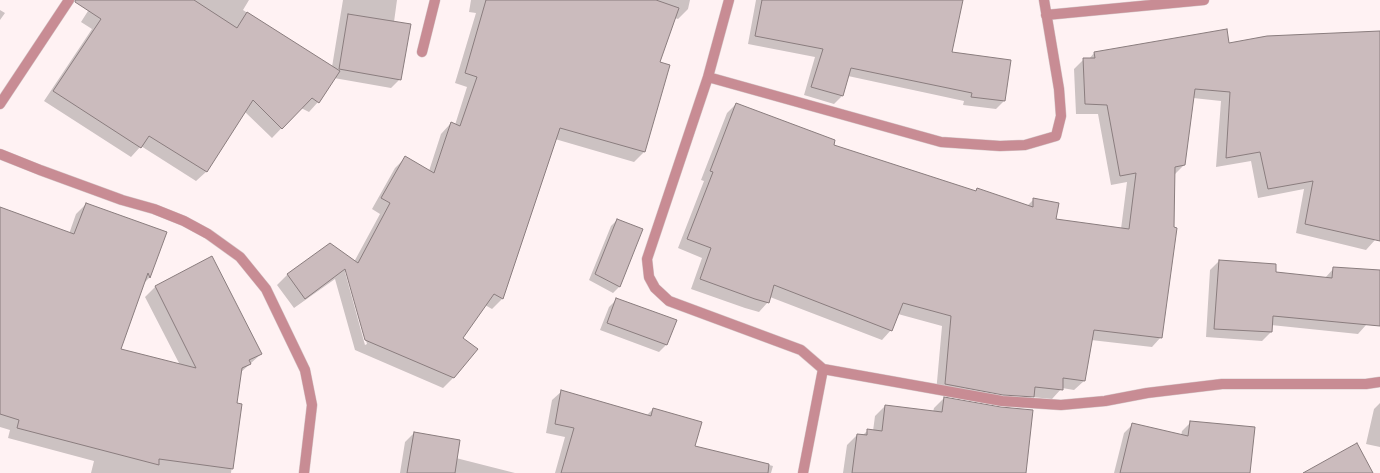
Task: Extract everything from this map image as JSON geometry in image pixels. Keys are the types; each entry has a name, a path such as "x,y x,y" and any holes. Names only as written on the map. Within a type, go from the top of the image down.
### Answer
{"street":[{"path":"0,104 69,0"},
{"path":"422,52 435,0"},
{"path":"729,0 708,77 647,259 649,277 655,288 669,301 801,350 823,369 1002,401 1061,405 1105,401 1147,393 1222,384 1366,384 1380,382"},
{"path":"708,77 941,142 1000,146 1025,144 1056,136 1061,116 1059,89 1044,0"},
{"path":"1046,15 1204,0"},
{"path":"0,154 122,200 154,209 184,221 208,234 240,257 266,289 305,370 312,405 304,473"},
{"path":"803,473 823,369"}],"building":[{"path":"75,0 194,0 237,28 247,12 340,71 319,103 312,98 282,129 253,100 207,172 149,136 141,148 53,91 101,19 75,2"},
{"path":"486,0 656,0 679,8 660,62 670,65 645,152 560,128 503,299 494,294 463,338 478,349 454,378 365,340 345,269 305,299 287,274 330,243 358,263 390,203 381,198 405,156 434,173 451,122 460,126 477,77 465,73"},
{"path":"762,0 963,0 952,52 1011,60 1005,101 971,97 972,93 851,68 843,96 811,87 823,49 755,36"},
{"path":"348,14 411,24 401,80 339,69"},
{"path":"1227,29 1229,43 1267,36 1380,31 1380,241 1305,224 1313,181 1268,189 1260,152 1226,158 1230,92 1195,89 1185,165 1175,167 1174,227 1177,228 1162,338 1094,330 1085,381 1063,378 1063,390 1035,387 1034,397 1003,395 945,384 951,316 903,303 892,331 774,285 769,303 700,279 711,248 687,239 713,172 710,171 736,103 835,140 834,145 976,191 977,188 1033,207 1033,198 1059,203 1056,219 1129,229 1136,173 1120,176 1107,105 1085,104 1083,58 1095,58 1094,52"},
{"path":"86,203 167,232 150,278 148,273 121,349 196,368 155,286 212,256 262,354 249,360 251,364 242,368 237,403 242,404 233,469 159,459 159,465 17,428 19,420 0,414 0,207 74,234"},
{"path":"617,219 643,229 620,287 595,274"},
{"path":"1219,260 1276,264 1276,272 1332,278 1333,267 1380,270 1380,326 1273,316 1272,332 1214,329"},
{"path":"616,298 677,320 667,345 607,323"},
{"path":"561,390 651,416 653,408 702,422 695,446 769,464 768,473 561,473 574,428 555,424"},
{"path":"944,397 1001,407 1033,410 1026,473 852,473 857,434 867,435 867,429 882,431 885,405 942,412"},
{"path":"1190,421 1255,427 1250,473 1120,473 1132,423 1188,436"},
{"path":"414,432 460,440 455,473 407,473"},
{"path":"1357,443 1373,473 1303,473"}]}
